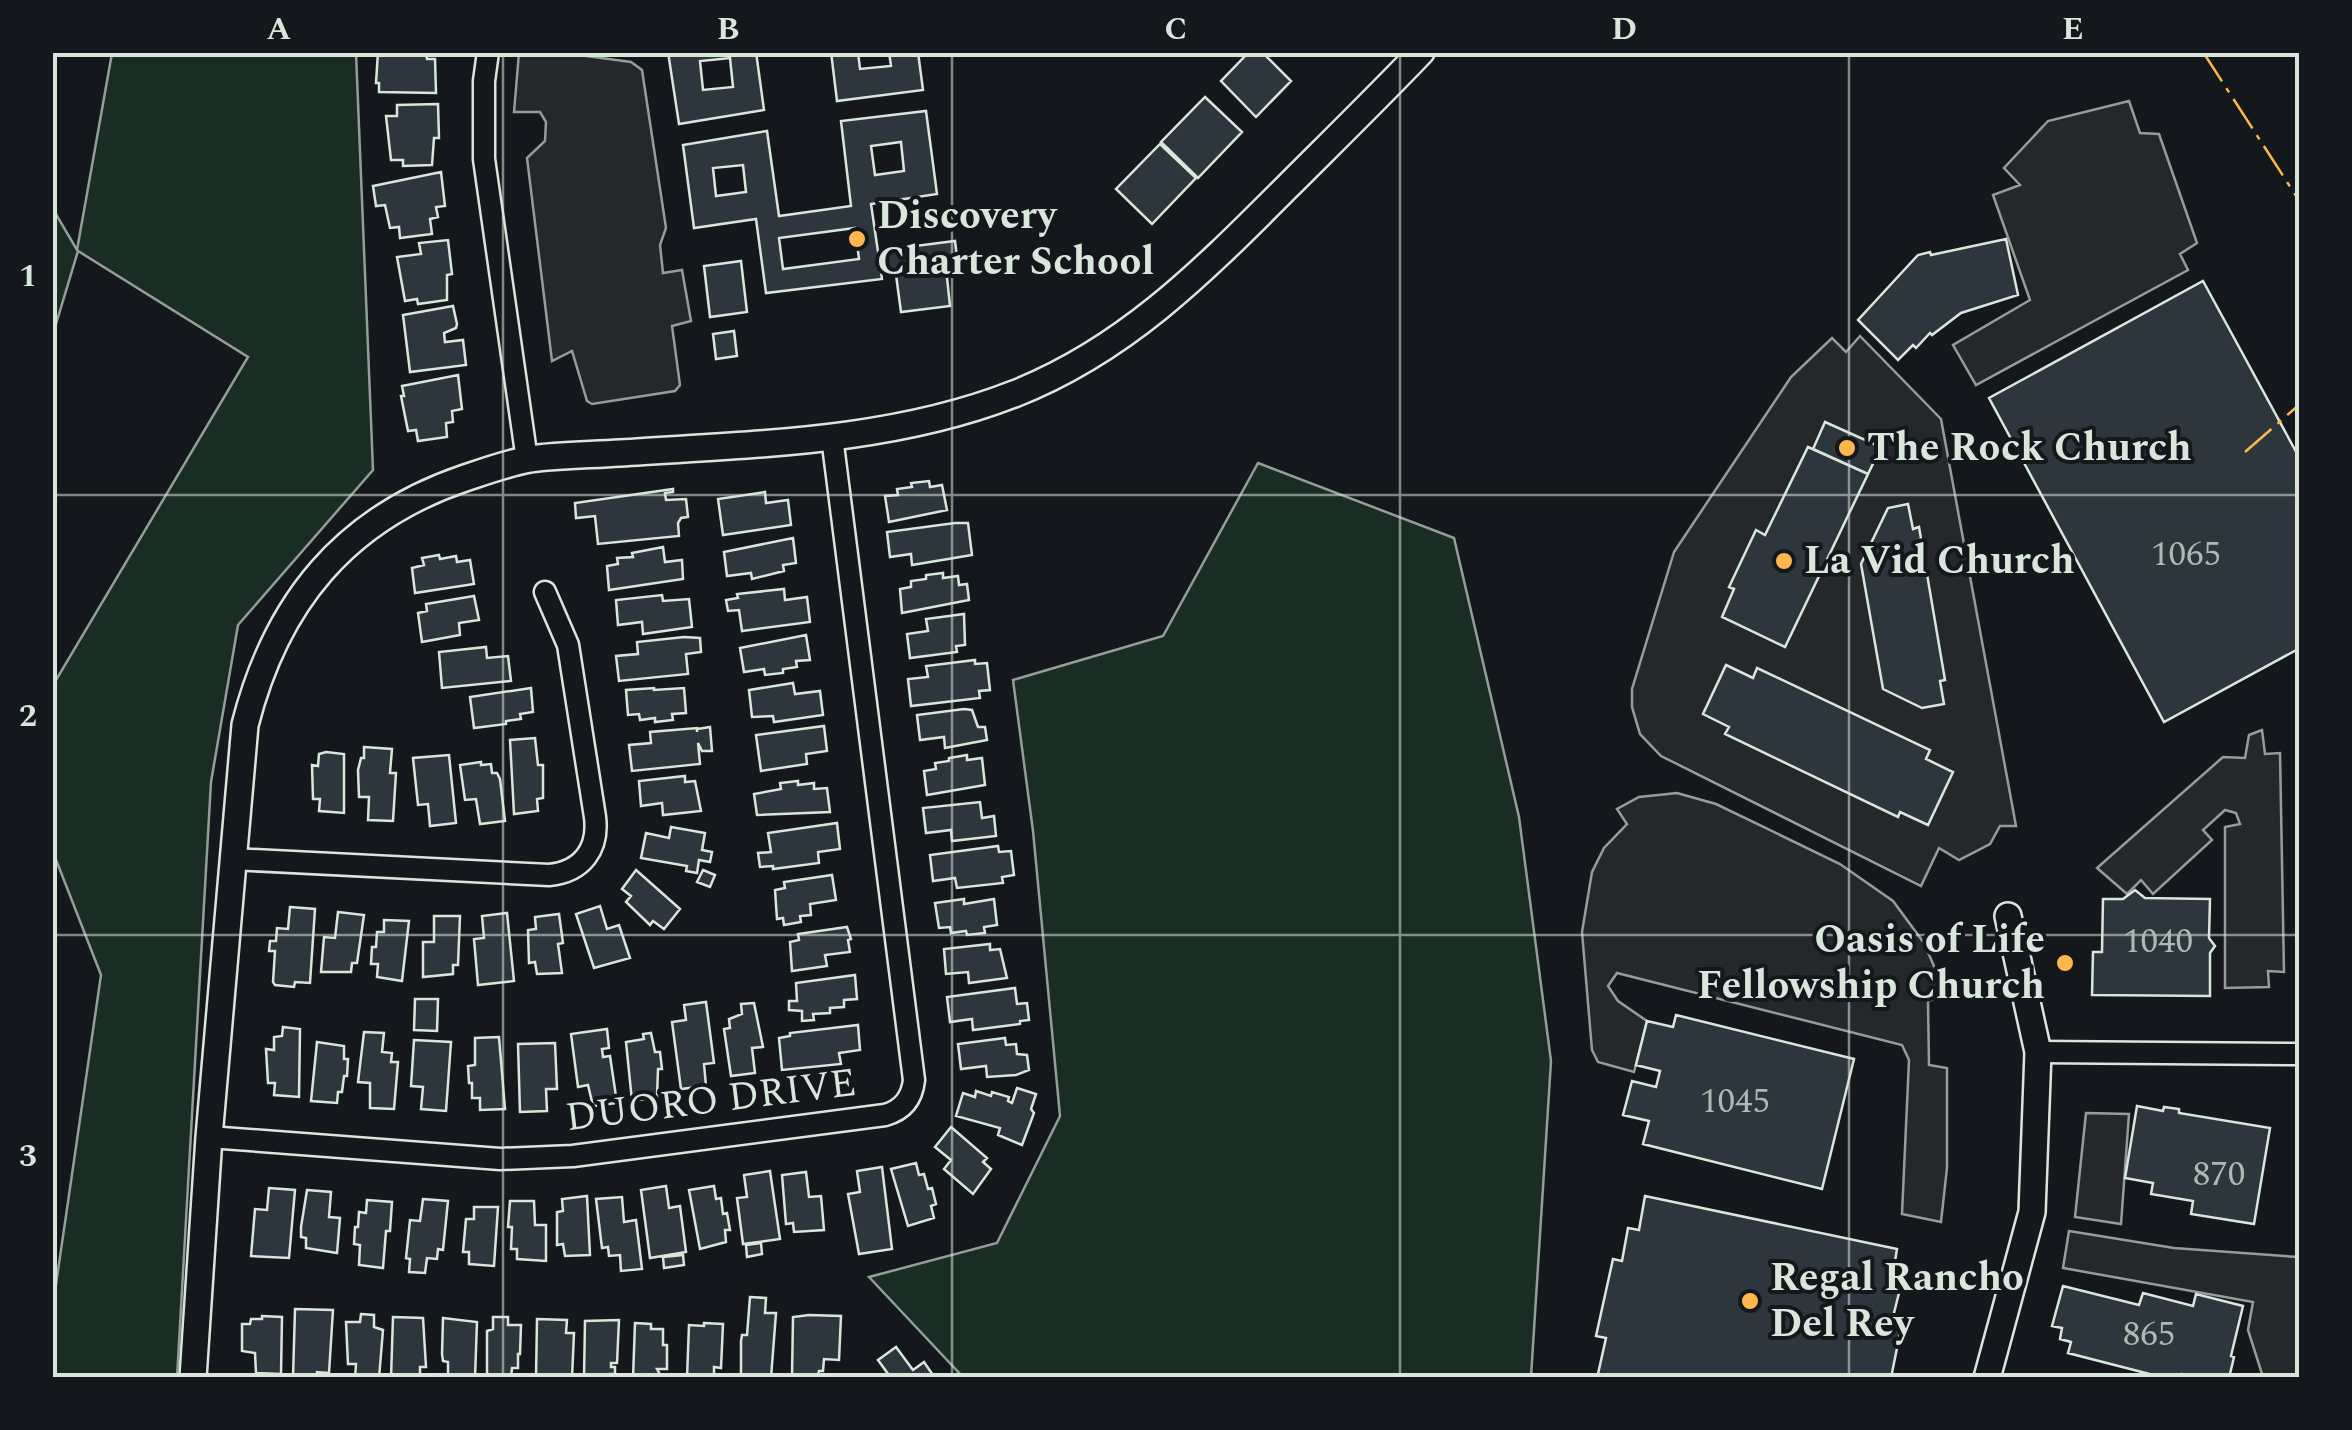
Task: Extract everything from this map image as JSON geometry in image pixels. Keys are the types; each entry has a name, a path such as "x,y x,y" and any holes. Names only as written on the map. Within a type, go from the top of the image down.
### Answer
{"street":[{"path":"488,52 484,159 528,460"},
{"path":"193,1378 240,758 253,692 278,631 311,582 352,540 399,505 426,492 528,460 832,437 939,420 1016,394 1090,358 1157,312 1421,52"},
{"name":"DUORO DRIVE","path":"209,1138 500,1159 574,1156 885,1116 902,1108 913,1090 914,1080 832,437"},
{"path":"232,860 549,875 572,870 582,862 595,842 596,817 568,645 545,592"},
{"path":"1987,1378 2032,1212 2038,1052 2008,916"},
{"path":"2038,1052 2300,1054"}],"green space":[{"path":"112,53 356,53 373,470 238,625 211,782 177,1378 52,1377 53,1305 101,975 53,852 53,685 248,357 78,251 53,334 53,209 77,250"},
{"path":"1258,463 1454,538 1519,817 1551,1061 1531,1377 963,1377 869,1277 997,1243 1060,1116 1033,831 1013,680 1163,636"}],"shaded area":[{"path":"519,53 564,53 631,62 642,70 666,228 660,245 663,273 682,270 691,321 672,326 680,385 675,391 592,404 587,401 572,351 552,361 527,158 545,141 546,122 540,112 514,112"},
{"path":"2129,101 2140,133 2159,134 2197,243 2180,254 2188,270 1976,385 1953,345 2030,300 1993,195 2020,185 2004,168 2048,121"},
{"path":"1860,336 1941,419 2016,826 2000,826 1990,844 1959,860 1939,848 1921,886 1661,756 1640,734 1632,707 1632,689 1674,552 1791,377 1832,338 1846,352"},
{"path":"2262,730 2265,754 2280,753 2284,972 2268,971 2269,987 2225,988 2225,827 2240,824 2236,813 2225,810 2203,830 2212,840 2153,894 2141,880 2127,894 2097,868 2223,757 2245,758 2249,735"},
{"path":"1677,793 1716,804 1840,864 1893,901 1924,943 1946,994 1928,1001 1929,1065 1947,1068 1947,1168 1941,1222 1902,1214 1909,1060 1902,1045 1617,973 1608,986 1618,1001 1647,1021 1634,1072 1598,1062 1592,1050 1582,932 1592,872 1604,848 1627,824 1617,809 1639,797"},
{"path":"2086,1113 2129,1114 2121,1224 2075,1217"},
{"path":"2069,1231 2174,1248 2297,1257 2299,1377 2263,1377 2248,1330 2253,1302 2063,1268"}],"building":[{"path":"378,52 426,52 427,59 435,59 436,93 379,92"},
{"path":"668,52 756,52 764,110 679,124","holes":["730,58 733,87 703,90 700,61"]},
{"path":"831,52 858,52 860,69 891,66 889,52 918,52 923,90 837,101"},
{"path":"1249,52 1262,52 1291,81 1256,117 1221,81"},
{"path":"1205,97 1242,132 1198,178 1161,142"},
{"path":"438,104 439,138 434,138 432,165 403,166 403,160 391,160 386,116 397,116 397,105"},
{"path":"926,111 937,194 871,204 882,279 766,293 756,219 694,228 683,145 767,131 779,216 851,206 841,121","holes":["901,142 904,171 875,175 871,146","743,165 746,192 716,196 713,168","855,228 859,259 783,269 779,238"]},
{"path":"1160,144 1196,178 1152,224 1116,189"},
{"path":"441,172 445,206 436,207 438,217 430,219 432,234 400,238 399,227 390,228 385,205 376,206 373,186"},
{"path":"2006,239 2018,295 1961,313 1930,333 1916,348 1913,345 1898,360 1858,320 1918,255"},
{"path":"448,240 452,274 447,275 447,300 418,304 417,299 405,301 397,257 421,254 419,243"},
{"path":"955,241 958,265 910,272 907,247"},
{"path":"906,247 909,272 887,275 884,250"},
{"path":"741,261 747,312 710,317 704,266"},
{"path":"946,268 950,306 901,312 896,275"},
{"path":"2203,281 2300,459 2300,648 2164,722 1989,398"},
{"path":"453,306 457,324 444,333 445,342 463,340 466,365 410,372 403,315"},
{"path":"734,331 737,356 716,359 713,334"},
{"path":"458,375 462,409 452,411 453,422 446,423 447,437 418,441 416,430 408,431 402,386"},
{"name":"The Rock Church","path":"1825,422 1881,447 1868,474 1813,449"},
{"name":"La Vid Church","path":"1808,447 1868,474 1785,647 1722,617 1734,589 1729,587 1756,530 1765,535"},
{"path":"929,481 930,487 942,485 947,510 889,522 885,496 898,495 897,489 912,487 911,483"},
{"path":"673,489 665,493 666,500 686,499 688,517 678,523 679,536 598,544 595,516 576,518 575,503"},
{"path":"765,492 766,503 788,500 791,525 723,535 718,499"},
{"path":"1908,504 1913,529 1919,527 1945,680 1940,681 1944,704 1922,708 1883,689 1861,564 1888,508"},
{"path":"968,523 972,555 912,565 911,554 890,557 887,532"},
{"path":"793,538 796,563 783,565 784,571 752,579 751,573 727,576 724,552"},
{"path":"663,547 665,562 682,560 683,579 609,590 607,566 618,564 617,558"},
{"path":"439,555 440,559 456,556 457,562 470,560 474,584 415,593 412,568 424,565 422,558"},
{"path":"943,573 943,578 958,576 959,585 967,584 969,600 902,613 900,589 911,587 911,581 926,579 926,575"},
{"path":"784,589 785,600 807,597 810,622 742,631 739,610 728,611 726,600 738,598 737,594"},
{"path":"662,595 663,601 689,599 692,627 643,634 642,622 618,625 616,600"},
{"path":"474,596 479,620 459,623 460,635 422,642 418,613 427,611 426,604"},
{"path":"964,614 965,645 956,646 957,652 910,658 907,634 928,631 926,619"},
{"path":"806,635 810,660 796,661 797,667 783,669 783,673 765,675 764,669 744,672 740,648"},
{"path":"700,638 701,652 686,654 688,674 619,681 616,656 638,654 637,642"},
{"path":"486,647 487,658 508,656 511,681 442,688 439,652"},
{"path":"975,660 975,664 987,663 990,690 979,691 980,698 911,706 908,679 928,677 926,666"},
{"path":"1726,665 1753,678 1757,668 1930,750 1926,759 1953,772 1928,825 1900,812 1898,817 1725,734 1729,727 1703,714"},
{"path":"793,683 795,694 820,691 823,715 774,722 773,716 752,717 749,690"},
{"path":"531,688 533,712 520,714 521,719 506,724 474,728 470,697"},
{"path":"684,688 686,713 672,714 673,720 655,722 655,718 640,720 639,714 628,715 626,690"},
{"path":"972,710 978,727 985,727 987,740 945,748 944,737 920,740 917,715"},
{"path":"824,726 827,751 806,754 807,764 761,771 756,735"},
{"path":"710,727 712,751 702,751 698,743 700,764 632,771 629,745 651,743 650,732"},
{"path":"535,738 538,765 543,765 543,798 537,799 538,811 514,814 510,740"},
{"path":"364,747 392,749 390,773 396,773 393,821 368,820 369,797 359,797 358,770"},
{"path":"319,754 344,754 344,813 319,811 320,799 313,799 312,765 318,766"},
{"path":"449,755 456,823 430,826 428,804 418,805 413,758"},
{"path":"967,755 967,760 982,758 985,785 927,795 924,771 936,769 935,763"},
{"path":"491,764 492,773 500,779 505,821 480,824 476,799 465,800 460,765"},
{"path":"685,776 685,782 695,781 701,811 663,815 662,803 641,806 639,781"},
{"path":"798,781 798,785 814,783 814,789 827,788 830,812 757,815 754,794 781,789 780,783"},
{"path":"980,802 982,818 994,816 996,836 952,841 951,830 926,833 923,808"},
{"path":"837,823 840,849 818,852 819,863 760,867 758,853 771,852 768,833"},
{"path":"671,827 705,833 702,850 712,852 710,862 699,860 697,873 686,871 687,866 641,858 646,833 669,838"},
{"path":"998,846 999,852 1011,851 1014,875 1002,877 1003,883 957,888 955,878 933,881 930,855"},
{"path":"636,870 680,909 664,929 653,921 650,925 626,902 631,896 622,889"},
{"path":"703,870 715,875 710,887 697,882"},
{"path":"832,875 836,900 810,904 811,915 800,916 801,922 784,925 783,918 777,919 775,890 785,888 784,882"},
{"path":"2135,890 2145,898 2210,899 2209,938 2215,946 2210,953 2210,996 2092,995 2093,952 2102,952 2103,899 2123,899"},
{"path":"964,899 964,904 994,899 997,925 984,927 985,933 967,935 966,931 951,933 950,927 939,928 935,903"},
{"path":"600,906 607,929 619,925 630,958 594,968 576,914"},
{"path":"290,907 315,909 310,983 295,982 294,987 275,985 275,951 269,951 270,941 276,941 277,928 288,929"},
{"path":"338,912 364,915 357,963 352,963 351,972 321,972 324,937 335,938"},
{"path":"507,913 514,981 478,985 474,939 484,938 482,916"},
{"path":"559,914 562,973 537,974 535,962 529,963 528,930 536,929 535,917"},
{"path":"434,916 460,916 458,965 453,965 453,974 423,977 423,942 434,942"},
{"path":"384,920 409,921 402,981 377,977 378,964 371,964 372,947 376,947 377,932 384,932"},
{"path":"847,927 850,952 825,955 827,966 792,971 790,942 799,940 798,934"},
{"path":"990,944 990,950 1000,949 1007,978 969,983 968,972 946,974 944,949"},
{"path":"855,975 857,999 844,1000 844,1007 830,1008 830,1013 813,1014 814,1020 802,1021 802,1011 789,1010 789,1001 797,1001 796,983"},
{"path":"1015,988 1017,1004 1027,1003 1029,1020 973,1030 972,1019 950,1022 947,997"},
{"path":"415,999 438,999 437,1031 414,1030"},
{"path":"706,1002 714,1063 704,1064 706,1086 681,1089 672,1022 686,1020 684,1005"},
{"path":"754,1003 763,1047 752,1048 755,1073 731,1076 724,1029 730,1028 729,1019 742,1014 741,1004"},
{"path":"1676,1015 1854,1059 1822,1189 1643,1144 1649,1121 1623,1115 1632,1081 1656,1087 1660,1071 1636,1065 1647,1021 1673,1027"},
{"path":"858,1025 860,1050 839,1053 841,1064 782,1070 779,1038 790,1033"},
{"path":"283,1027 300,1029 299,1097 274,1095 275,1083 268,1083 266,1049 274,1050 274,1037 282,1036"},
{"path":"607,1029 609,1048 602,1049 603,1057 610,1056 617,1103 593,1106 588,1085 578,1087 571,1034"},
{"path":"364,1032 384,1033 382,1052 392,1053 391,1062 398,1062 394,1109 370,1108 370,1083 358,1082"},
{"path":"651,1033 655,1052 660,1052 662,1069 658,1069 657,1097 632,1101 626,1042 644,1039 643,1034"},
{"path":"499,1037 505,1109 480,1110 480,1098 472,1098 469,1083 468,1066 475,1065 475,1038"},
{"path":"1005,1038 1006,1045 1016,1044 1017,1054 1027,1055 1029,1070 987,1077 986,1066 961,1069 958,1044"},
{"path":"414,1040 451,1042 446,1111 421,1109 423,1087 411,1086"},
{"path":"317,1042 344,1046 347,1076 337,1103 311,1101"},
{"path":"555,1043 557,1089 546,1089 547,1111 520,1112 518,1044"},
{"path":"1017,1088 1036,1094 1031,1109 1034,1113 1022,1145 998,1135 1000,1128 956,1116 963,1093 975,1097 976,1091 991,1096 992,1092 1009,1097 1012,1103"},
{"path":"2137,1106 2163,1111 2164,1107 2179,1109 2179,1113 2270,1128 2254,1224 2191,1214 2193,1201 2151,1194 2153,1183 2125,1178"},
{"path":"951,1127 987,1158 983,1162 991,1169 973,1194 944,1169 951,1160 935,1147"},
{"path":"916,1163 919,1175 924,1174 928,1189 932,1188 936,1204 931,1206 934,1218 908,1226 891,1169"},
{"path":"882,1167 892,1249 859,1254 848,1194 860,1192 857,1171"},
{"path":"770,1171 780,1239 743,1244 737,1198 747,1197 744,1175"},
{"path":"806,1172 809,1197 821,1196 824,1230 794,1232 793,1223 786,1224 782,1175"},
{"path":"666,1186 669,1208 680,1206 686,1252 650,1258 641,1190"},
{"path":"714,1186 730,1230 725,1230 726,1242 700,1249 689,1190"},
{"path":"269,1188 295,1190 289,1258 251,1256 255,1209 267,1210"},
{"path":"307,1190 331,1192 329,1217 340,1218 337,1253 306,1248 301,1227"},
{"path":"587,1196 590,1255 565,1256 563,1244 557,1245 557,1212 563,1211 562,1199"},
{"name":"Regal Rancho Del Rey","path":"1645,1196 1897,1249 1892,1280 1901,1285 1893,1317 1902,1323 1891,1378 1607,1378 1608,1375 1598,1374 1606,1338 1596,1336 1613,1259 1622,1261 1628,1228 1639,1230"},
{"path":"622,1197 624,1222 636,1220 642,1269 621,1271 620,1255 609,1256 608,1247 602,1248 596,1199"},
{"path":"423,1199 448,1201 443,1250 438,1249 437,1259 427,1258 425,1273 409,1272 410,1259 406,1258 410,1220 420,1221"},
{"path":"367,1200 392,1202 383,1268 359,1265 360,1245 354,1244 359,1212 366,1213"},
{"path":"510,1201 534,1201 535,1225 546,1225 546,1261 517,1259 517,1249 511,1249"},
{"path":"474,1207 498,1207 494,1266 469,1264 469,1252 463,1252 466,1219 474,1219"},
{"path":"761,1243 762,1254 747,1257 746,1245"},
{"path":"683,1255 684,1265 664,1268 663,1257"},
{"path":"2063,1286 2139,1305 2143,1293 2193,1306 2196,1294 2243,1306 2229,1378 2182,1374 2181,1378 2165,1378 2068,1353 2071,1342 2060,1339 2062,1328 2052,1326"},
{"path":"750,1297 766,1298 765,1313 776,1313 771,1378 741,1378 741,1341 742,1335 747,1335"},
{"path":"295,1309 333,1310 329,1373 317,1372 317,1378 293,1378"},
{"path":"361,1314 374,1315 374,1327 383,1330 379,1378 355,1378 356,1364 348,1364 346,1322 360,1322"},
{"path":"262,1316 282,1317 281,1374 256,1373 255,1353 242,1351 242,1324"},
{"path":"841,1316 839,1360 824,1359 823,1371 819,1371 817,1378 792,1378 793,1317"},
{"path":"393,1317 423,1318 426,1367 420,1367 420,1377 391,1378"},
{"path":"493,1317 508,1317 508,1325 521,1325 518,1368 512,1368 511,1378 487,1378 487,1331 493,1329"},
{"path":"443,1318 477,1322 475,1378 448,1377 448,1362 443,1361 442,1354"},
{"path":"537,1319 567,1320 566,1333 574,1333 572,1378 536,1378"},
{"path":"619,1320 617,1363 611,1363 615,1374 610,1374 610,1378 584,1378 585,1321"},
{"path":"635,1323 663,1329 667,1369 657,1369 662,1378 633,1378"},
{"path":"723,1324 721,1368 714,1367 714,1378 687,1378 689,1325"},
{"path":"896,1347 913,1370 924,1362 935,1378 891,1378 878,1360"}],"power":[{"path":"2203,52 2300,202"},
{"path":"2245,452 2300,404"}],"place":[{"name":"Discovery Charter School","path":"857,239"},
{"name":"The Rock Church","path":"1847,448"},
{"name":"La Vid Church","path":"1784,561"},
{"name":"Oasis of Life Fellowship Church","path":"2065,963"},
{"name":"Regal Rancho Del Rey","path":"1750,1301"}]}
